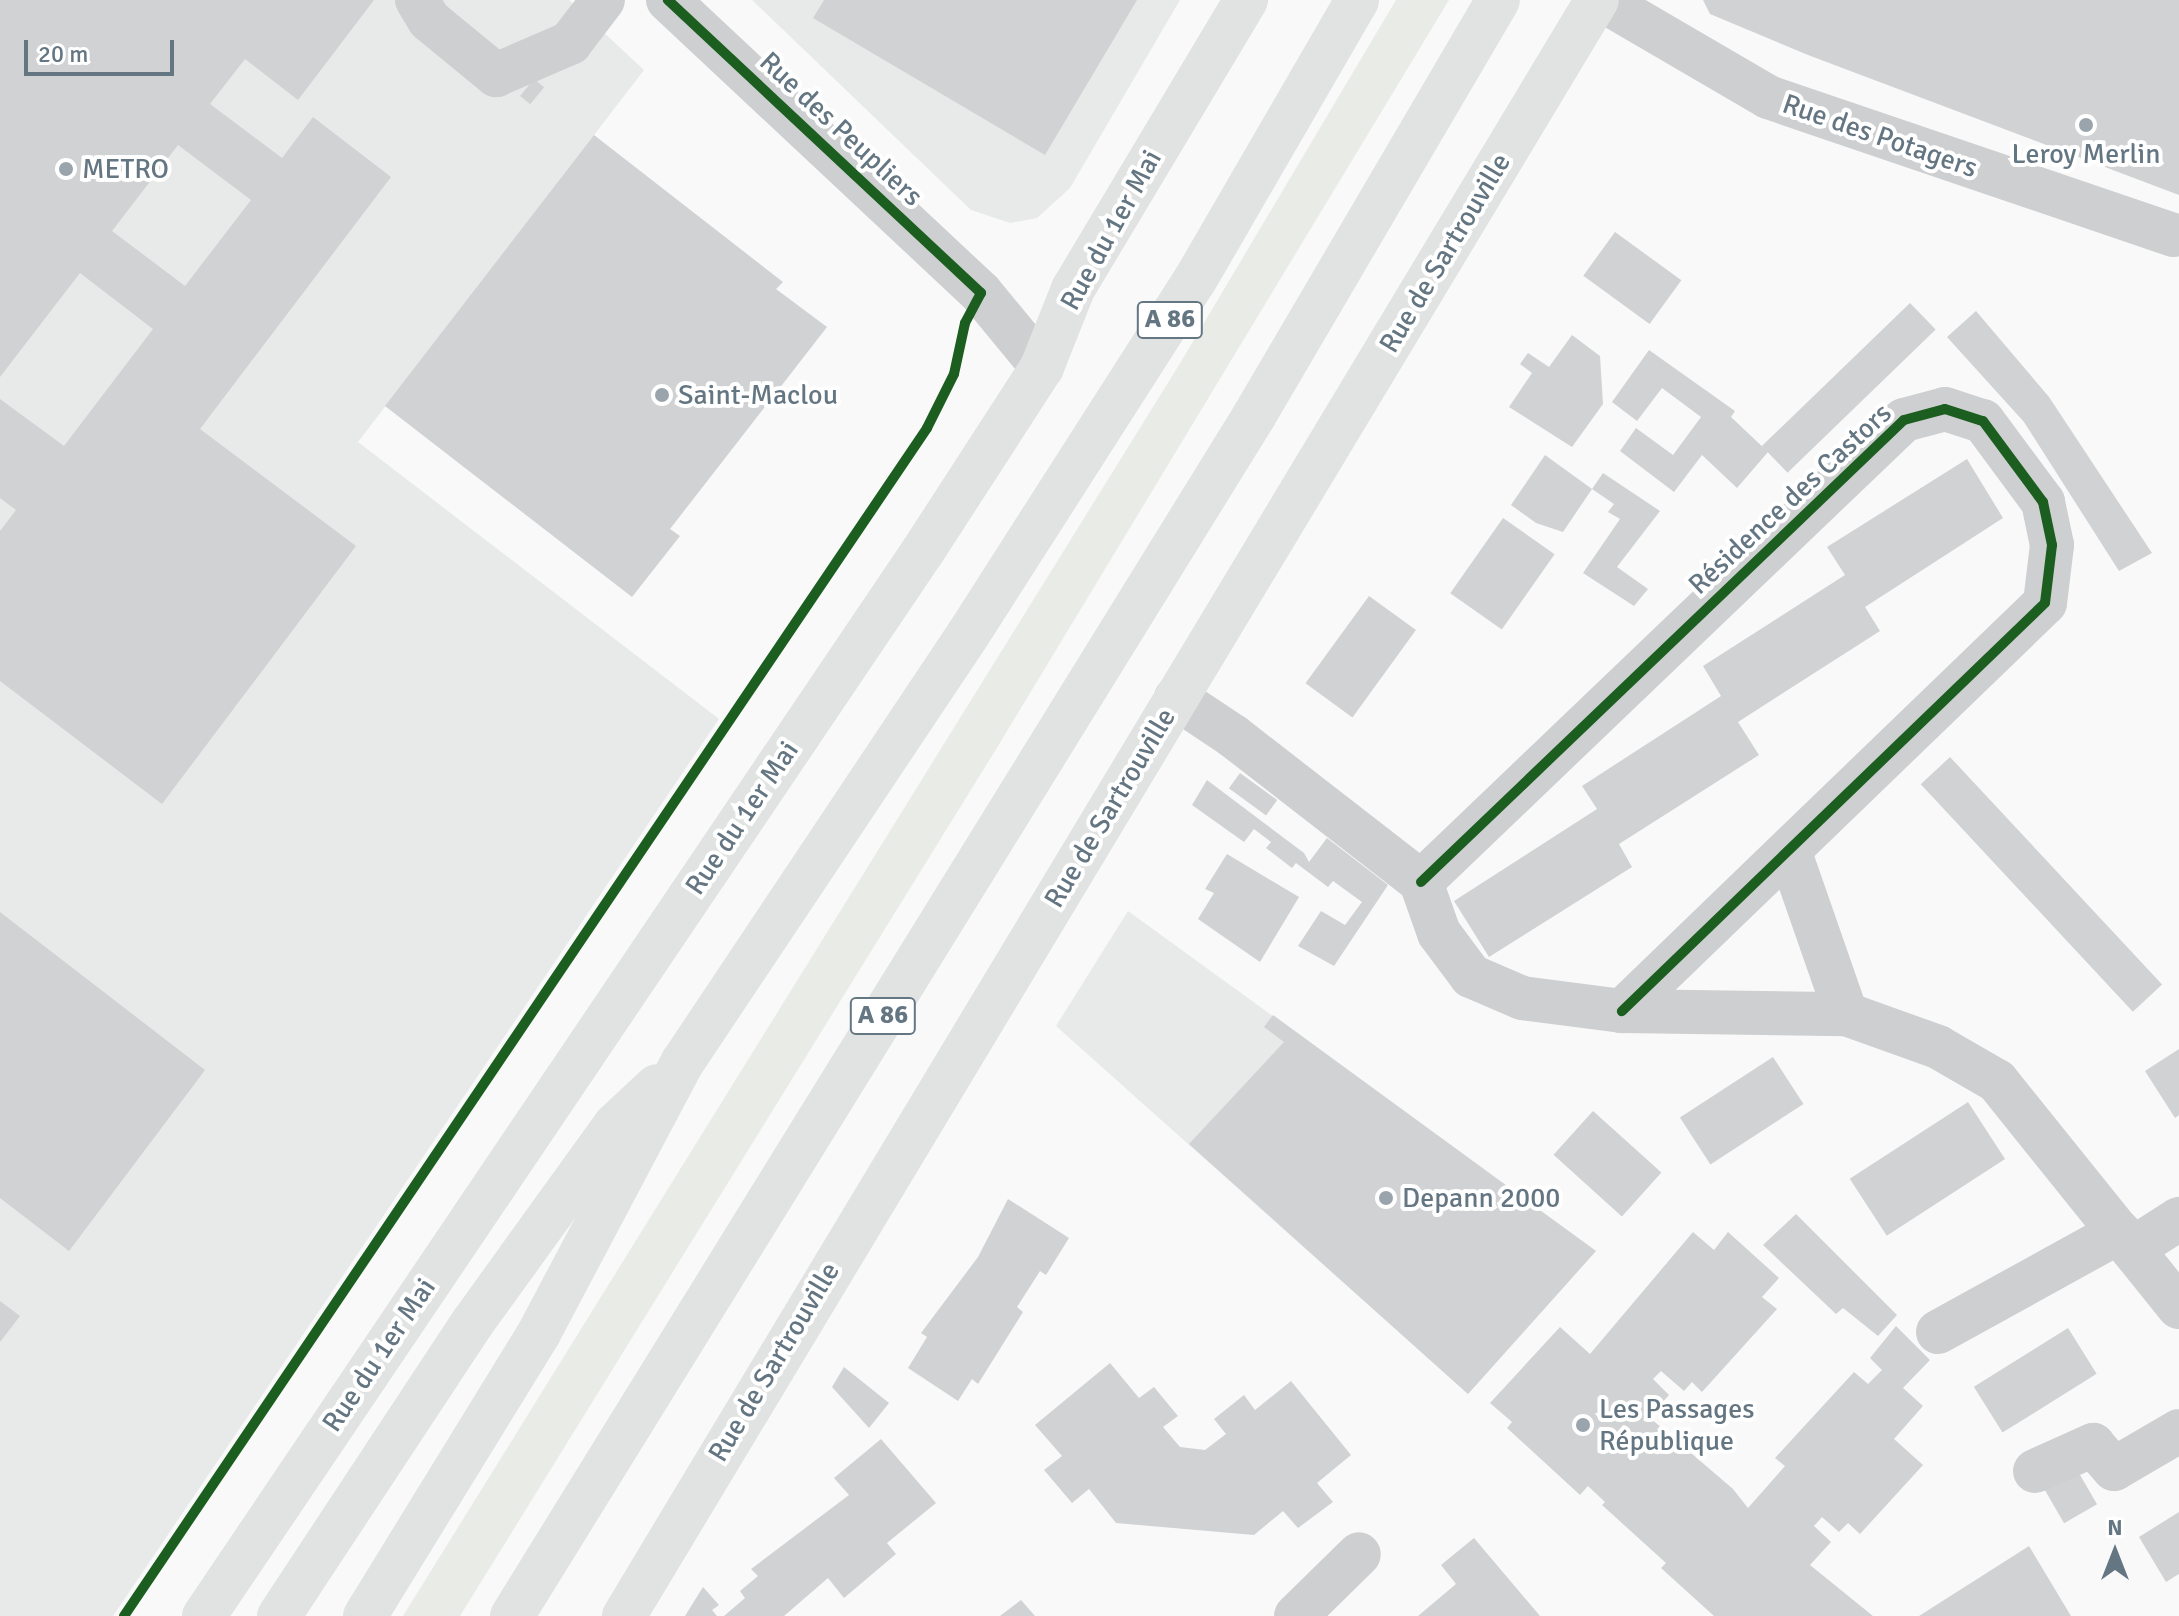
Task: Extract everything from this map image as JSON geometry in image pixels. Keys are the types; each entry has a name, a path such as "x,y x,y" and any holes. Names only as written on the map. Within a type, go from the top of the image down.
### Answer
{"main road":[{"name":"Rue du 1er Mai","path":"204,1616 915,563 1042,367 1073,289 1246,0"},
{"name":"A 86","path":"365,1616 539,1333 682,1063 969,633 1187,294 1357,0"},
{"name":"A 86","path":"512,1616 1254,416 1498,0"},
{"name":"Rue de Sartrouville","path":"624,1616 1600,0"},
{"path":"279,1616 473,1322 606,1137 682,1063"}],"street":[{"path":"417,0 429,20 496,75 570,43 603,0"},
{"name":"Rue des Peupliers","path":"668,0 981,293 1042,367"},
{"name":"Rue des Potagers","path":"1600,0 1768,97 2173,235"},
{"name":"Résidence des Castors","path":"1421,882 1904,420 1945,409 1983,421 2043,502 2052,559 2045,603 1790,853 1622,1011"},
{"path":"1176,698 1233,736 1421,882 1439,933 1471,976 1522,998 1622,1011 1846,1014 1938,1047 1997,1081 2179,1307"},
{"path":"1790,853 1846,1014"},
{"path":"1938,1332 2126,1241 2179,1219"},
{"path":"2035,1471 2093,1445 2114,1469 2179,1431"},
{"path":"1296,1616 1359,1554"}],"shaded area":[{"path":"0,0 569,0 644,70 358,442 719,719 113,1616 0,1616"},
{"path":"752,0 1180,0 1070,188 1037,218 1010,223 971,210"},
{"path":"1396,0 1449,0 998,746 460,1616 403,1616 1179,365"},
{"name":"Depann 2000","path":"1128,911 1596,1251 1468,1394 1056,1026"}],"building":[{"path":"0,0 374,0 298,100 245,59 210,104 282,158 313,117 391,177 200,429 356,546 162,804 0,681 0,531 16,510 0,498 0,399 64,446 153,329 80,273 0,377","holes":["178,145 251,200 185,286 112,231"]},
{"path":"824,0 1137,0 1045,155 813,18"},
{"name":"Leroy Merlin","path":"1703,0 2179,0 2179,195 1808,55 1710,14"},
{"path":"534,79 544,87 530,104 520,96"},
{"path":"594,135 783,282 776,289 827,327 670,529 680,536 632,597 385,406"},
{"path":"1615,232 1681,280 1650,324 1583,276"},
{"path":"1910,303 1936,330 1788,473 1762,446"},
{"path":"1976,311 2049,397 2152,553 2119,571 2024,422 1947,337"},
{"path":"1572,335 1600,356 1603,404 1572,447 1509,407 1532,373 1520,364 1528,353 1549,367"},
{"path":"1649,350 1735,411 1731,417 1768,452 1737,488 1702,455 1674,492 1620,451 1636,428 1673,455 1701,417 1662,388 1637,421 1612,402"},
{"path":"1545,455 1592,489 1563,532 1536,523 1511,505"},
{"path":"1967,459 2003,518 1865,607 1880,631 1738,722 1759,755 1619,844 1632,867 1489,957 1454,901 1597,809 1582,786 1721,696 1703,666 1845,575 1827,547"},
{"path":"1603,473 1660,511 1617,567 1648,589 1634,606 1583,573 1620,519 1608,512 1614,504 1592,489"},
{"path":"1503,518 1555,554 1502,629 1450,593"},
{"path":"1369,596 1416,630 1352,717 1306,683"},
{"path":"1950,757 2162,984 2133,1012 1921,784"},
{"path":"1240,773 1277,800 1266,815 1229,788"},
{"path":"1207,780 1304,853 1309,862 1327,838 1388,885 1334,966 1298,946 1321,911 1345,925 1362,902 1333,881 1328,887 1296,863 1292,868 1266,848 1271,842 1254,829 1244,842 1192,805"},
{"path":"1227,854 1299,897 1260,962 1198,919 1214,893 1205,889"},
{"path":"0,912 205,1070 69,1251 0,1198"},
{"name":"Depann 2000","path":"1273,1015 1596,1251 1468,1394 1189,1144 1284,1042 1264,1027"},
{"path":"2179,1049 2179,1115 2175,1118 2145,1071"},
{"path":"1773,1057 1803,1104 1710,1164 1680,1117"},
{"path":"1968,1102 2005,1159 1887,1236 1850,1179"},
{"path":"1593,1111 1661,1173 1622,1216 1554,1155"},
{"path":"1008,1199 1069,1238 1046,1275 1040,1271 1017,1307 1023,1312 978,1384 972,1379 958,1401 908,1368 927,1337 921,1333 978,1257"},
{"path":"1796,1214 1897,1315 1878,1336 1843,1308 1836,1314 1763,1245"},
{"name":"Les Passages République","path":"1693,1232 1714,1250 1728,1232 1779,1278 1762,1297 1777,1309 1702,1392 1692,1382 1684,1391 1661,1371 1653,1379 1669,1395 1649,1417 1733,1489 1748,1508 1785,1466 1775,1458 1854,1372 1868,1384 1882,1370 1870,1358 1896,1326 1930,1360 1903,1388 1923,1406 1894,1439 1923,1465 1860,1534 1848,1523 1839,1532 1822,1517 1814,1526 1831,1542 1810,1565 1873,1616 1714,1616 1661,1568 1666,1563 1602,1505 1605,1502 1588,1486 1580,1495 1507,1428 1512,1422 1490,1403 1560,1327 1590,1354"},
{"path":"0,1301 20,1316 0,1342"},
{"path":"2068,1328 2097,1374 2002,1433 1974,1387"},
{"path":"1110,1363 1139,1398 1154,1387 1178,1416 1163,1427 1180,1447 1205,1450 1226,1434 1214,1419 1244,1395 1255,1410 1291,1381 1351,1455 1317,1483 1333,1502 1298,1528 1283,1511 1254,1535 1116,1523 1089,1489 1072,1503 1044,1470 1062,1456 1035,1425"},
{"path":"844,1367 889,1403 869,1428 832,1387"},
{"path":"881,1439 936,1503 887,1543 896,1554 844,1598 828,1578 784,1616 724,1616 745,1598 740,1591 758,1576 751,1569 849,1495 834,1478"},
{"path":"2076,1468 2097,1504 2064,1523 2043,1487"},
{"path":"2179,1512 2179,1574 2166,1582 2139,1537"},
{"path":"1474,1538 1540,1616 1418,1616 1456,1584 1441,1565"},
{"path":"2029,1546 2071,1616 1919,1616"},
{"path":"703,1587 719,1605 712,1610 717,1616 685,1616"},
{"path":"1021,1600 1035,1616 1000,1616"}],"cycle path":[{"path":"124,1616 927,428 954,374 965,323 981,293 668,0"},
{"path":"1421,882 1904,420 1945,409 1983,421 2043,502 2052,545 2045,603 1622,1011"}],"place":[{"name":"Leroy Merlin","path":"2086,125"},
{"name":"METRO","path":"66,169"},
{"name":"Saint-Maclou","path":"662,395"},
{"name":"Depann 2000","path":"1386,1198"},
{"name":"Les Passages République","path":"1583,1425"}]}
